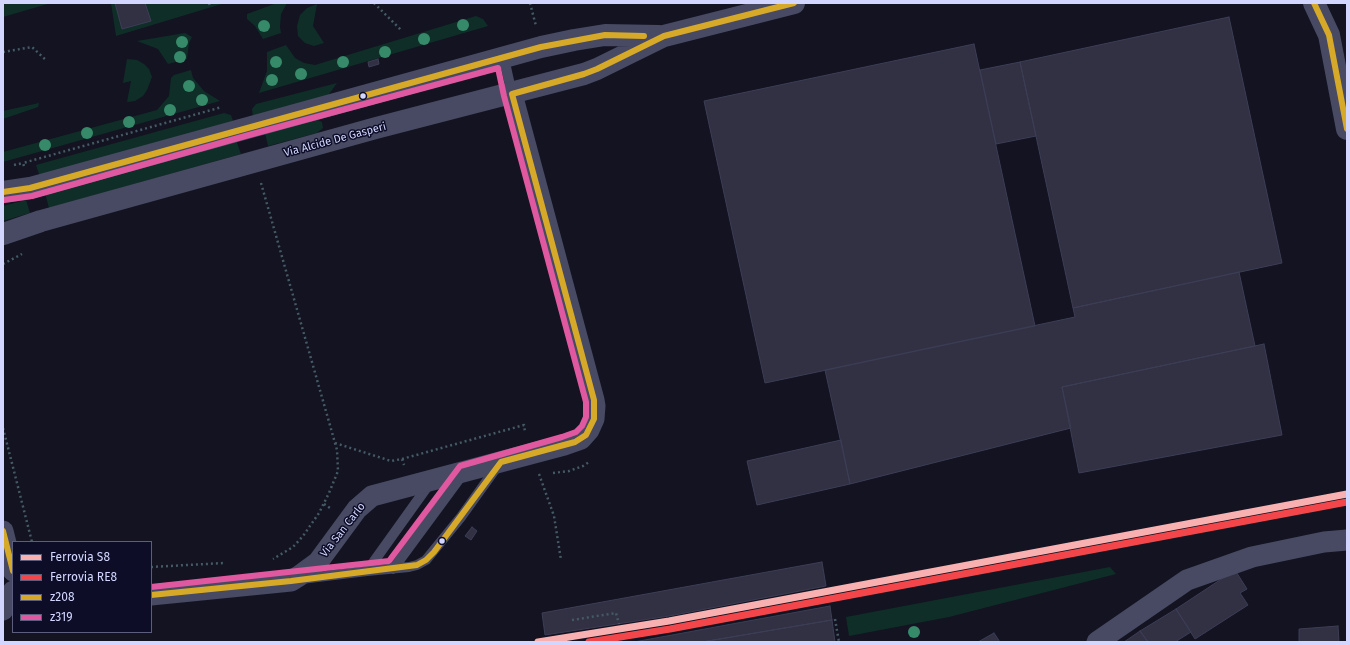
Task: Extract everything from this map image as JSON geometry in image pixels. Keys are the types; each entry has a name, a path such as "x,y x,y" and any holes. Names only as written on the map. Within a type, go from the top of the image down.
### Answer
{"street":[{"name":"Via Alcide De Gasperi","path":"3,234 376,128 512,94 584,74 664,36 794,3"},
{"path":"1314,3 1329,35 1347,129"},
{"path":"1329,35 1331,3"},
{"name":"Via Alcide De Gasperi","path":"3,192 30,188 247,127 574,40 605,35 664,36"},
{"name":"Via San Carlo","path":"292,581 318,562 357,509 372,496 564,446 581,439 592,425 595,413 594,400 512,94"},
{"path":"3,531 12,567"},
{"path":"1097,642 1187,580 1252,557 1324,542 1347,540"},
{"path":"152,595 292,581"},
{"path":"3,610 12,593"}],"lane":[{"path":"504,58 512,94"},
{"path":"292,581 413,566 426,560 461,517 501,462"},
{"path":"393,569 464,472"},
{"path":"367,571 432,480"}],"path":[{"path":"209,3 210,7"},
{"path":"374,3 401,30"},
{"path":"3,52 32,47 47,62"},
{"path":"262,184 335,442 338,471 324,504 303,536 293,547 279,556 269,560"},
{"path":"3,428 32,541"},
{"path":"335,442 391,462 402,459 410,486"},
{"path":"549,472 555,473 569,471 589,462"},
{"path":"537,471 543,472"},
{"path":"324,504 350,518"},
{"path":"554,516 561,560"},
{"path":"152,567 230,563"},
{"path":"572,620 616,613 619,624"},
{"path":"835,619 839,642"}],"green space":[{"path":"3,3 51,3 3,17"},
{"path":"111,3 225,3 116,36"},
{"path":"277,3 287,3 281,14 281,33 263,39 255,26 247,19 247,14"},
{"path":"317,4 313,26 324,43 314,46 305,43 298,36 297,26 300,15 307,8"},
{"path":"476,16 483,19 488,26 259,93 267,71 267,52 286,45 295,58 304,63 315,65"},
{"path":"185,33 192,37 189,43 187,59 168,64 158,49 137,41"},
{"path":"127,59 137,60 144,64 149,69 152,77 143,96 135,101 127,102 131,81 123,83"},
{"path":"191,70 193,78 204,91 220,101 3,162 3,152 157,110 169,96 171,78 174,75"},
{"path":"337,83 327,97 253,117 252,109 256,104"},
{"path":"39,103 38,107 3,119 3,111"},
{"path":"224,113 231,115 233,121 40,177 36,165"},
{"path":"315,119 322,122 323,128 317,133 268,146 265,133"},
{"path":"236,140 241,154 49,208 45,193"},
{"path":"26,200 30,213 3,221 3,206"},
{"path":"1110,567 1116,574 949,617 849,636 846,617"}],"building":[{"path":"115,3 145,3 151,21 122,29"},
{"path":"1229,17 1282,263 1073,308 1020,62"},
{"path":"974,44 1035,326 765,383 704,101"},
{"path":"378,59 379,64 369,67 368,62"},
{"path":"1020,62 1036,136 996,144 980,70"},
{"path":"1239,272 1255,346 1062,387 1071,428 850,484 825,370 1075,317 1073,308"},
{"path":"1264,344 1282,435 1079,473 1062,387"},
{"path":"841,440 850,484 757,505 747,461"},
{"path":"472,527 477,531 471,540 465,536"},
{"path":"822,562 826,586 669,616 545,635 542,613"},
{"path":"1235,570 1247,589 1240,593 1248,605 1195,639 1176,609"},
{"path":"830,606 832,620 702,642 634,642"},
{"path":"1176,609 1191,632 1175,642 1148,642 1140,631"},
{"path":"832,620 835,642 702,642"},
{"path":"1338,626 1339,642 1299,642 1299,629"},
{"path":"1140,631 1148,642 1124,642"},
{"path":"994,633 1000,642 978,642"}],"rail line":[{"name":"S8","path":"538,642 669,621 1347,494"},
{"name":"RE8","path":"589,642 670,629 1347,502"}],"transit line":[{"name":"z208","path":"152,595 291,581 417,565 426,560 434,552 501,462 575,442 586,435 594,419 594,400 512,94 584,74 664,36 794,3"},
{"name":"z208","path":"1314,3 1329,35 1347,129"},
{"name":"z208","path":"3,192 30,188 541,47 605,35 644,36"},
{"name":"z319","path":"4,200 32,196 249,135 498,68 504,96 586,402 586,417 582,426 576,432 562,437 460,466 389,561 152,587"},
{"name":"z208","path":"3,531 12,567"}]}
